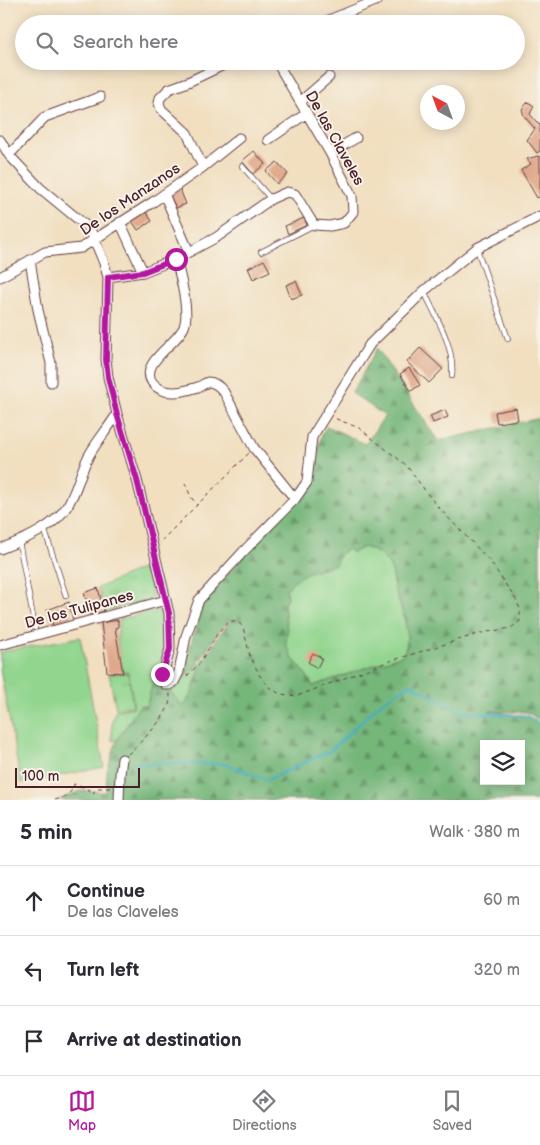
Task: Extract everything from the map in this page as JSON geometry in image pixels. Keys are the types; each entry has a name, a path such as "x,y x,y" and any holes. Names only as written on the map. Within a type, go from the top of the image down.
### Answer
{"street":[{"path":"341,15 378,0"},
{"path":"203,167 187,133 161,109 159,103 160,98 169,90 213,70"},
{"name":"De las Claveles","path":"281,70 330,153 352,196 353,212 344,223 330,226 314,225"},
{"path":"300,102 329,78"},
{"path":"9,155 45,117 100,97"},
{"path":"268,140 307,114"},
{"name":"De los Manzanos","path":"0,277 45,252 81,248 164,194 240,138"},
{"path":"330,153 356,138"},
{"path":"0,140 9,155 40,188 90,229 104,262 108,277 106,359 111,394 137,480 166,600 170,626 170,649 162,678 168,688 174,682 179,672 186,636 199,600 295,499 307,482 312,437 370,344 424,291 477,248 540,216"},
{"path":"108,277 143,272 176,259 217,236 271,199 287,192 296,194 314,225"},
{"path":"164,194 189,252"},
{"path":"120,222 143,272"},
{"path":"176,259 186,304 185,326 151,366 150,379 155,385 164,390 177,393 209,382 219,386 254,448 295,499"},
{"path":"30,260 38,310 51,363 51,382"},
{"path":"0,549 19,542 44,528 58,517 71,501 90,453 117,414"},
{"name":"De los Tulipanes","path":"0,645 166,600"},
{"path":"120,800 119,788 122,759"}],"lane":[{"path":"242,166 271,199"},
{"path":"261,252 314,225"},
{"path":"477,248 508,339"},
{"path":"424,291 452,358 452,376"},
{"path":"44,528 66,596"},
{"path":"19,542 35,628"}],"path":[{"path":"183,680 199,664 219,631 230,621 237,621 243,627 250,656 260,676 269,687 280,694 297,696 387,662 481,633 511,628 520,621 520,609 516,600 490,560 436,505 406,465 359,428 326,415"},
{"path":"154,549 254,448"},
{"path":"185,483 197,505"},
{"path":"122,759 140,744 162,717 170,704 168,688"},
{"path":"55,800 69,795 74,784 89,790 92,794 98,788 119,788"}],"green space":[{"path":"377,348 438,441 540,418 540,720 527,712 489,711 527,716 540,723 540,800 59,800 80,791 106,792 107,771 117,740 140,705 146,706 156,673 183,707 192,693 201,665 221,632 230,622 235,621 229,620 218,632 198,664 181,679 203,602 310,482 322,434 327,426 365,444 385,416 352,393","holes":["363,547 381,555 392,571 393,585 407,630 406,647 403,655 313,686 293,659 286,644 287,631 284,605 287,597 286,590 302,575 336,564 340,554 344,551 349,549 352,553"]},
{"path":"363,547 381,555 392,571 393,585 407,630 406,647 403,655 313,686 293,659 286,644 287,631 284,605 287,597 286,590 297,578 338,557 345,551 349,549 352,553"},
{"path":"145,567 153,599 106,611 98,588"},
{"path":"159,610 164,633 164,646 151,694 146,706 131,720 117,740 112,741 112,723 115,711 134,707 128,672 123,672 119,652 118,628 120,619"},
{"path":"80,637 104,767 21,783 0,669 0,652"},
{"path":"199,664 201,665 192,693 183,708 170,692"},
{"path":"128,673 133,706 116,709 109,674"}],"building":[{"path":"528,102 534,106 530,114 540,124 540,151 537,153 527,140 535,129 524,116 522,109"},
{"path":"254,151 265,164 253,174 242,161"},
{"path":"540,157 540,197 537,198 521,170 531,164 527,159"},
{"path":"277,162 288,174 277,184 266,171"},
{"path":"179,187 186,204 176,208 168,192"},
{"path":"144,209 152,221 138,230 130,218"},
{"path":"304,218 307,225 288,234 285,226"},
{"path":"264,260 270,271 253,279 248,268"},
{"path":"296,281 302,295 291,299 286,285"},
{"path":"420,348 443,369 429,383 407,362"},
{"path":"409,368 420,385 411,391 400,374"},
{"path":"516,408 518,420 497,423 495,412"},
{"path":"445,410 448,417 433,423 430,416"},
{"path":"98,588 104,611 91,615 84,593"},
{"path":"69,602 73,621 53,626 47,610"},
{"path":"118,620 118,627 115,628 123,673 107,672 101,623"},
{"path":"313,653 322,658 317,668 308,662"}],"waterway":[{"path":"136,763 226,764 267,780 330,751 382,702 411,684 460,712 527,716 540,724"}],"route":[{"path":"162,674 170,649 169,613 137,480 111,394 106,359 108,277 143,272 176,259"}]}
